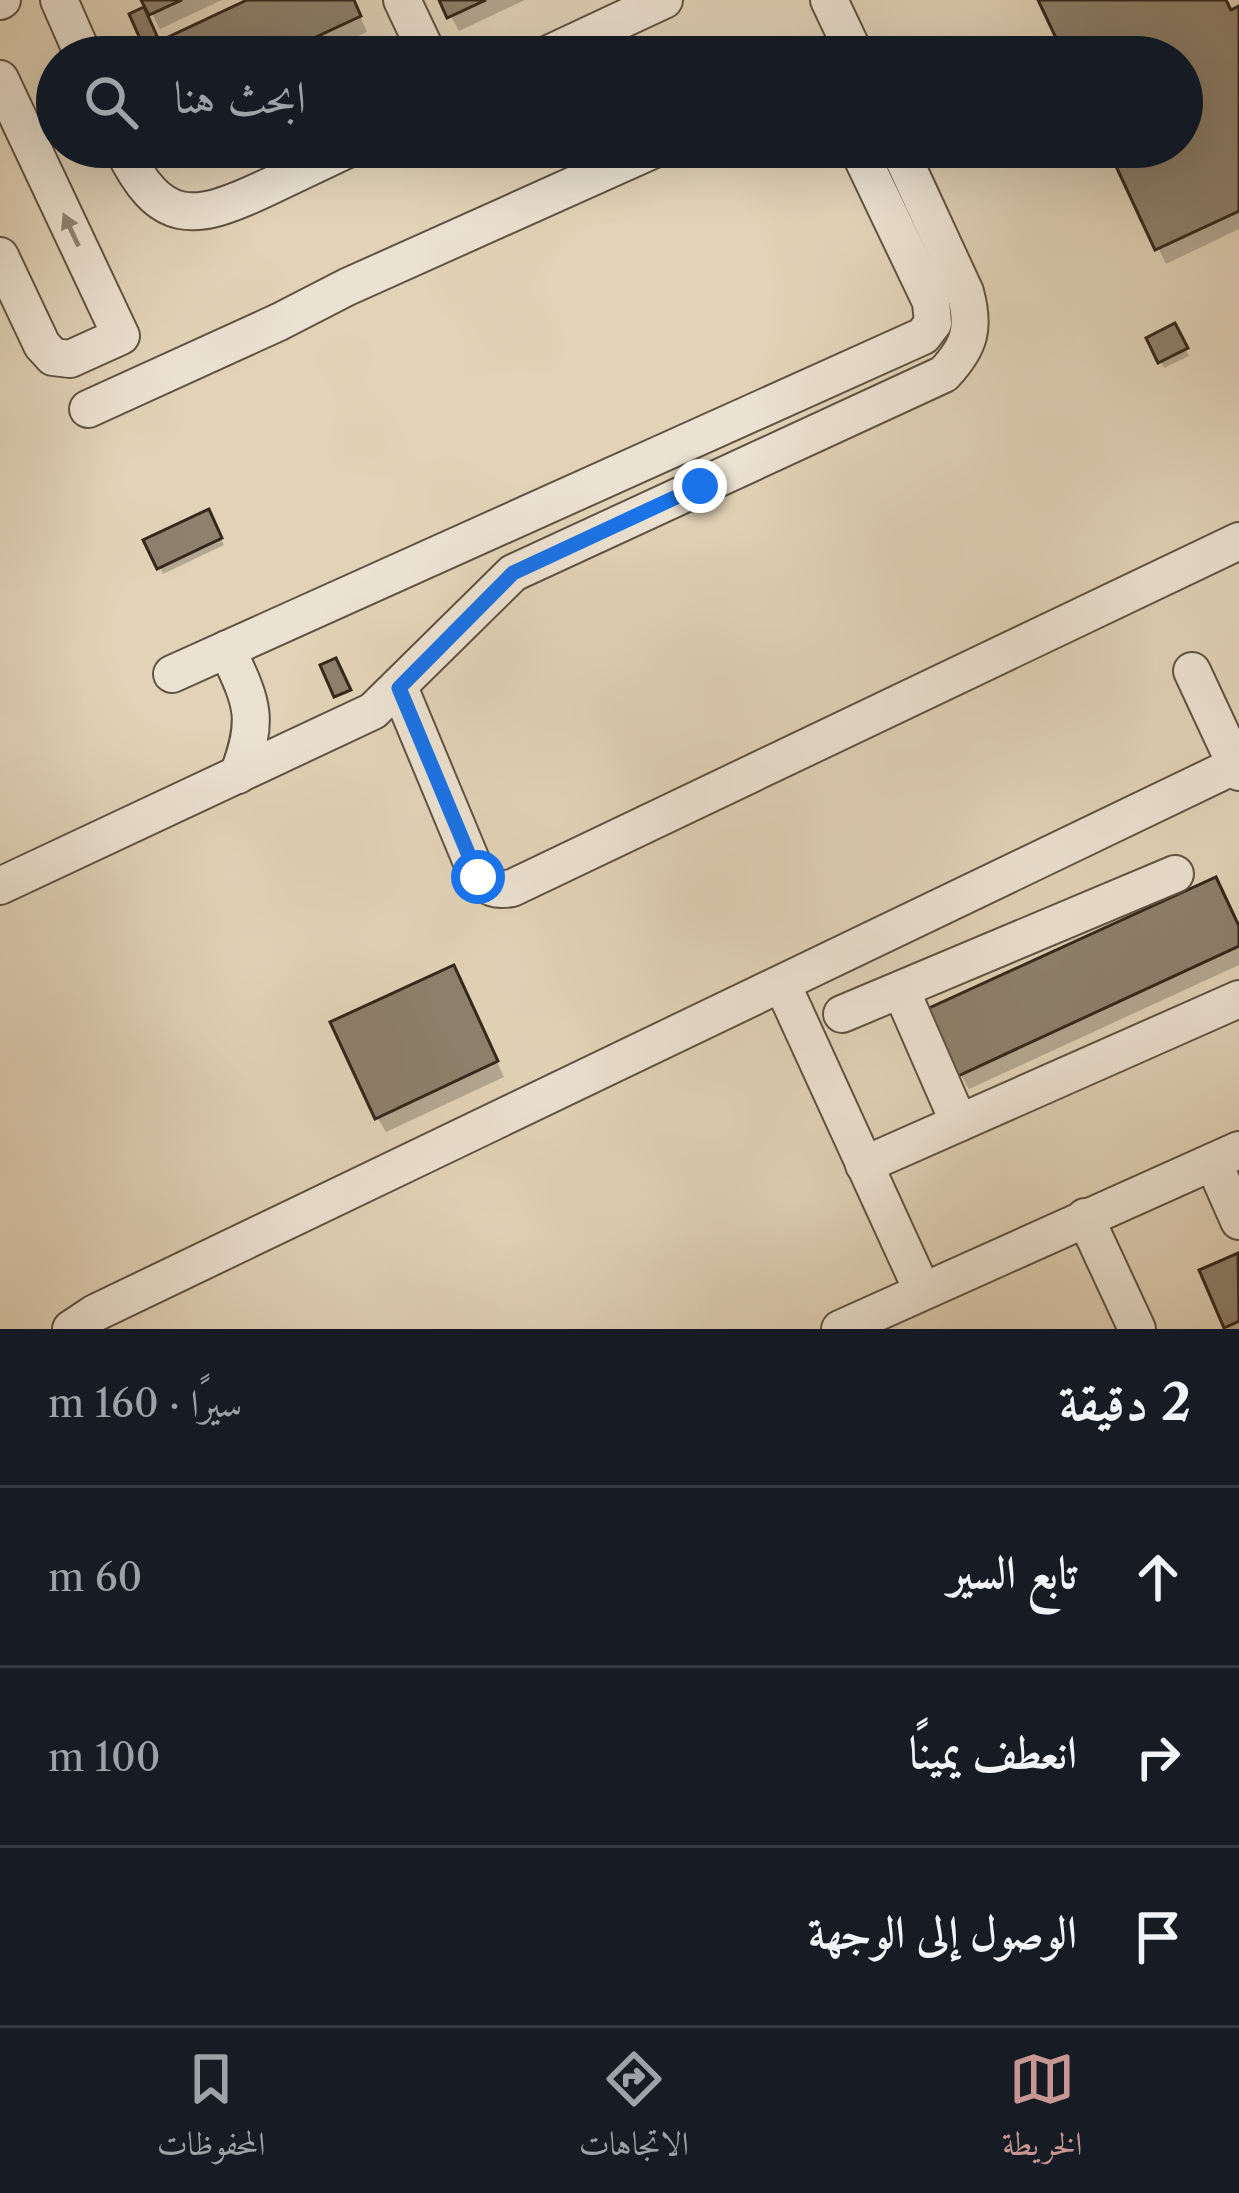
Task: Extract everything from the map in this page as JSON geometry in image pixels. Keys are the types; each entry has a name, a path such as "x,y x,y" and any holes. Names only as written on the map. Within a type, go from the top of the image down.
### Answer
{"lane":[{"path":"59,0 75,36"},
{"path":"402,0 419,36"},
{"path":"587,36 664,0"},
{"path":"829,0 845,36"},
{"path":"0,79 36,155"},
{"path":"0,256 52,357 70,359 121,335 42,168"},
{"path":"134,168 158,199 175,208 205,212 308,168"},
{"path":"88,409 612,168"},
{"path":"172,674 923,336 933,323 931,302 867,168"},
{"path":"0,886 373,711 513,573 944,374 960,357 971,314 908,168"},
{"path":"399,688 478,877 499,891 1239,541"},
{"path":"227,649 248,694 254,721 238,775"},
{"path":"71,1329 95,1313 1237,768 1192,670"},
{"path":"842,1014 1175,874"},
{"path":"782,984 922,1290"},
{"path":"901,990 958,1123"},
{"path":"864,1165 1239,999"},
{"path":"840,1329 1226,1156 1239,1221"},
{"path":"1085,1217 1137,1329"}],"building":[{"path":"141,0 182,0 149,15"},
{"path":"247,0 354,0 361,16 318,36 170,36"},
{"path":"439,0 486,0 447,18"},
{"path":"1038,0 1226,0 1231,10 1239,6 1239,211 1155,250 1117,168 1203,168 1203,36 1055,36"},
{"path":"144,7 157,36 139,36 129,14"},
{"path":"1175,323 1188,348 1158,363 1146,338"},
{"path":"209,509 222,538 157,569 143,540"},
{"path":"336,658 351,690 334,697 320,665"},
{"path":"1216,877 1239,926 1239,946 958,1076 927,1009"},
{"path":"454,965 498,1061 375,1119 330,1022"},
{"path":"1238,1253 1239,1321 1224,1328 1199,1270"}],"route":[{"path":"478,877 399,688 513,573 700,486"}]}
